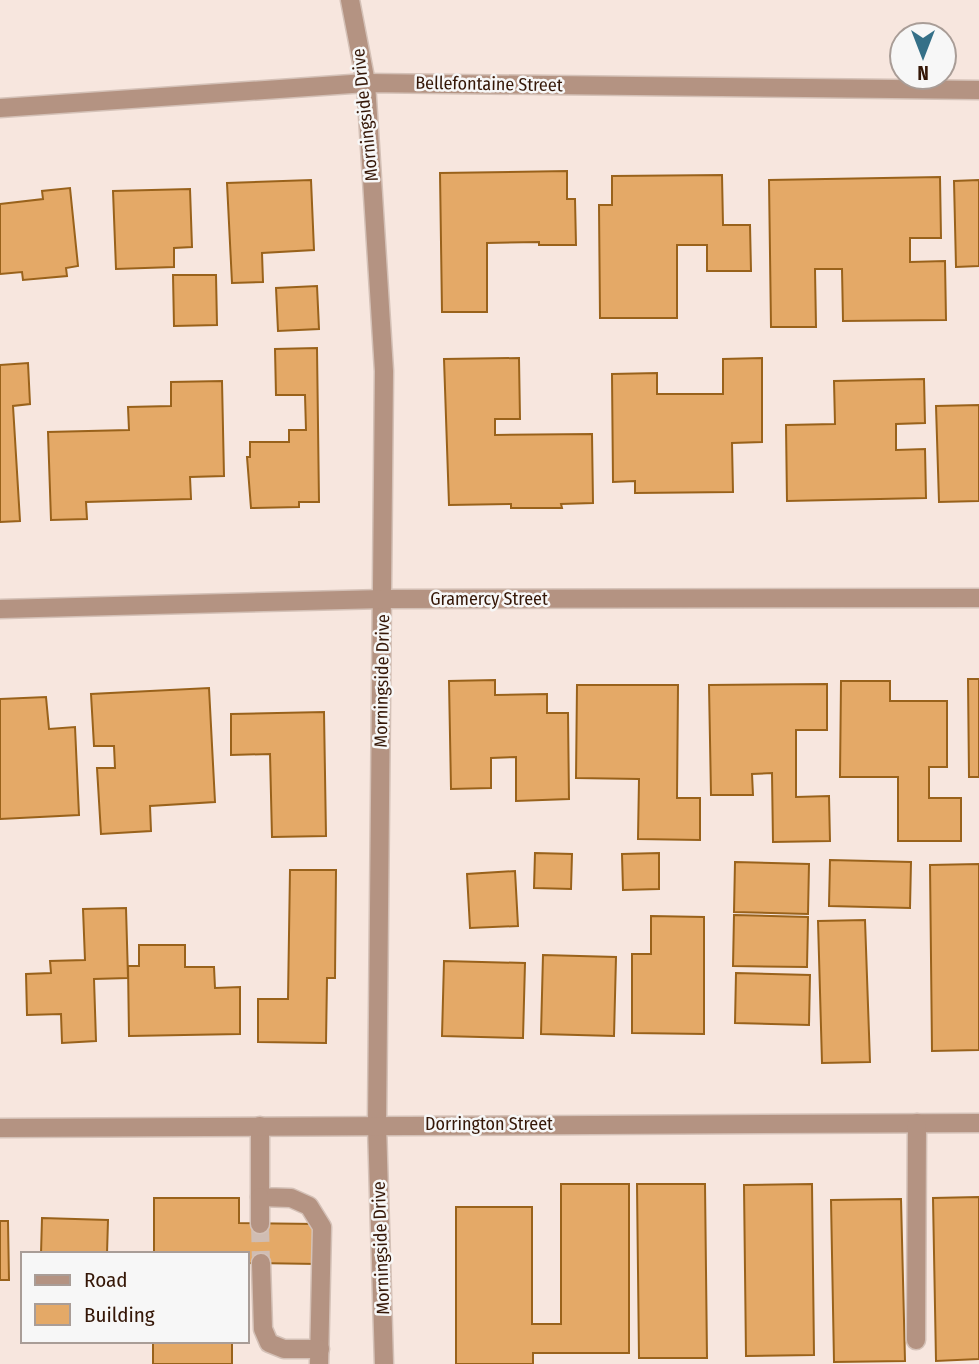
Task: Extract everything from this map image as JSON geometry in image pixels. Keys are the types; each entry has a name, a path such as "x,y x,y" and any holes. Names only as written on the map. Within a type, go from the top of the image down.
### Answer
{"street":[{"name":"Morningside Drive","path":"350,0 366,83 384,371 377,1125 384,1364"},
{"name":"Bellefontaine Street","path":"0,108 366,83 979,90"},
{"name":"Gramercy Street","path":"0,609 383,599 979,598"},
{"path":"916,1340 917,1123"},
{"name":"Dorrington Street","path":"0,1128 979,1123"},
{"path":"260,1126 260,1224"},
{"path":"260,1197 290,1198 309,1206 322,1227 320,1357 269,1343 263,1329 261,1263"}],"building":[{"path":"567,171 567,199 575,199 576,245 539,245 539,242 487,243 487,312 442,312 440,173"},
{"path":"722,175 723,225 750,225 751,271 707,271 707,245 677,245 677,318 600,318 599,205 612,205 612,176"},
{"path":"940,177 941,238 910,238 910,262 945,261 946,320 843,321 842,269 815,269 816,327 771,327 769,180"},
{"path":"311,180 314,250 262,253 263,282 232,283 227,183"},
{"path":"979,180 979,266 956,267 954,181"},
{"path":"70,188 78,266 66,268 67,276 23,280 22,272 0,274 0,204 43,199 42,191"},
{"path":"190,189 192,247 174,248 174,267 116,269 113,191"},
{"path":"173,275 216,275 217,325 174,326"},
{"path":"317,286 319,329 278,331 276,288"},
{"path":"317,348 319,502 299,502 299,507 251,508 247,457 250,457 250,442 289,442 289,430 306,430 305,395 276,395 275,349"},
{"path":"519,358 520,419 495,419 495,435 592,434 593,503 561,504 562,508 511,508 511,504 449,505 444,359"},
{"path":"762,358 762,442 732,443 733,492 635,493 635,481 613,482 612,374 657,373 657,394 723,394 723,359"},
{"path":"28,363 30,404 13,406 20,521 0,522 0,365"},
{"path":"924,379 925,423 896,424 896,450 925,449 926,498 787,501 786,425 835,424 834,381"},
{"path":"222,381 224,476 190,477 191,499 86,502 87,519 51,520 48,432 129,430 128,407 171,406 171,382"},
{"path":"979,405 979,501 939,502 936,406"},
{"path":"968,679 979,679 979,777 969,777"},
{"path":"495,680 495,695 547,694 547,713 568,713 569,799 516,801 516,757 491,758 491,788 451,789 449,681"},
{"path":"841,681 890,681 890,701 947,701 947,767 929,767 929,798 961,798 961,841 898,841 898,777 840,777"},
{"path":"827,684 827,730 796,730 796,797 829,796 830,841 773,842 772,773 752,774 753,795 711,795 709,685"},
{"path":"577,685 678,685 677,798 700,798 700,840 638,839 639,779 576,778"},
{"path":"209,688 215,802 150,806 151,831 101,834 97,768 115,768 114,746 94,746 91,694"},
{"path":"46,697 49,729 75,727 79,815 0,819 0,699"},
{"path":"324,712 326,836 272,837 270,754 231,755 231,714"},
{"path":"535,853 572,854 571,889 534,888"},
{"path":"659,853 659,889 623,890 622,854"},
{"path":"830,860 911,862 910,908 829,906"},
{"path":"735,862 809,864 808,914 734,912"},
{"path":"979,864 979,1050 932,1051 930,865"},
{"path":"290,870 336,870 335,978 327,978 326,1043 258,1042 258,999 288,999"},
{"path":"515,871 518,926 470,928 467,874"},
{"path":"126,908 128,978 94,979 96,1041 62,1043 61,1014 27,1015 26,974 51,973 50,961 85,960 83,909"},
{"path":"734,915 808,917 807,967 733,966"},
{"path":"651,916 704,917 704,1034 632,1033 632,954 651,954"},
{"path":"865,920 870,1062 822,1063 818,921"},
{"path":"139,945 185,945 185,967 214,967 215,988 240,987 240,1034 129,1036 128,966 139,966"},
{"path":"543,955 616,957 614,1036 541,1034"},
{"path":"444,961 525,963 523,1038 442,1036"},
{"path":"736,973 810,975 809,1025 735,1023"},
{"path":"561,1184 629,1184 629,1353 533,1353 533,1364 456,1364 456,1207 532,1207 532,1324 561,1324"},
{"path":"637,1184 705,1184 707,1358 639,1358"},
{"path":"812,1184 814,1355 746,1356 744,1185"},
{"path":"979,1197 979,1359 936,1361 933,1198"},
{"path":"154,1198 239,1198 239,1223 317,1224 317,1264 248,1263 248,1252 154,1252"},
{"path":"901,1199 905,1361 834,1362 831,1200"},
{"path":"42,1218 108,1220 107,1252 41,1252"},
{"path":"0,1221 8,1221 9,1280 0,1280"},
{"path":"153,1343 232,1343 232,1364 153,1364"}],"tunnel":[{"path":"260,1224 261,1263"}]}
